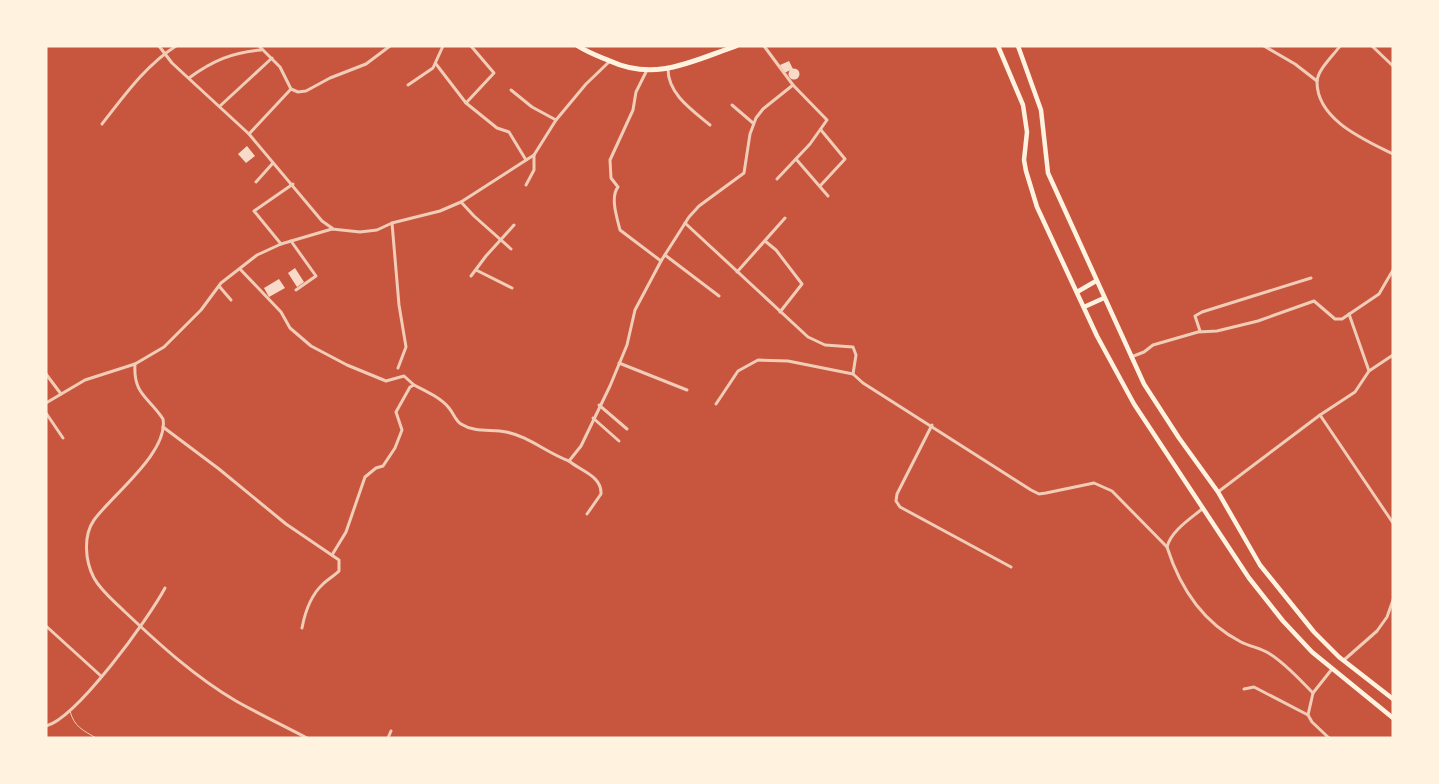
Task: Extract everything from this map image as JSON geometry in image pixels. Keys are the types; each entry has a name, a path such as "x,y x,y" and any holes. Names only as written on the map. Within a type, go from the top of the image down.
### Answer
{"main road":[{"path":"578,46 592,55 617,65 646,72 668,69 736,46"},
{"path":"998,46 1016,86 1026,119 1024,160 1037,207 1084,307 1134,404 1249,578 1283,621 1312,652 1393,718"},
{"path":"1018,46 1041,110 1048,173 1130,357 1144,384 1178,438 1218,492 1260,565 1314,632 1344,660 1393,699"},
{"path":"1077,292 1096,281"},
{"path":"1084,307 1104,298"}],"street":[{"path":"159,46 189,78 249,134 293,184 322,221 332,229"},
{"path":"102,124 134,84 176,46"},
{"path":"189,78 206,65 231,54 260,48 280,67 291,89 298,92 306,91 330,78 366,64 390,46"},
{"path":"408,85 436,64 443,46"},
{"path":"466,102 494,74 492,69 471,46"},
{"path":"764,46 793,85 827,120 821,130 777,179"},
{"path":"1264,46 1295,64 1316,82 1321,101 1330,115 1357,137 1393,154"},
{"path":"1316,82 1320,72 1340,46"},
{"path":"1372,46 1393,66"},
{"path":"220,106 272,58"},
{"path":"46,403 85,380 135,364 164,347 201,310 218,286 258,255 281,244 332,229 360,232 377,230 392,223 440,211 461,202 534,154 556,120 586,84 610,61"},
{"path":"436,64 466,102 497,128 509,132 526,160"},
{"path":"668,69 668,81 674,90 689,108 710,125"},
{"path":"646,72 636,92 633,110 618,139 609,168 611,178 618,187 615,190 620,230 661,261"},
{"path":"569,461 581,446 599,405 610,386 627,345 635,310 661,261 685,223 699,206 737,180 744,173 753,123 763,109 793,85"},
{"path":"249,134 291,89"},
{"path":"511,90 532,107 556,120"},
{"path":"732,105 753,123"},
{"path":"820,186 845,159 821,130"},
{"path":"526,184 534,170 534,154"},
{"path":"796,159 828,196"},
{"path":"256,182 273,163"},
{"path":"281,244 254,211 293,184"},
{"path":"461,202 511,249"},
{"path":"737,272 785,218"},
{"path":"392,223 398,277 398,305 406,347 398,368"},
{"path":"685,223 780,312 816,342 853,347 856,355 853,374"},
{"path":"471,276 514,225"},
{"path":"291,241 316,276 296,290"},
{"path":"765,241 776,250 802,284 780,312"},
{"path":"665,255 719,296"},
{"path":"240,269 281,312 290,328 312,346 386,381 404,376 414,386 431,394 449,408 461,424 490,432 504,431 517,435 553,455 569,461 596,478 600,484 602,494 587,514"},
{"path":"476,270 512,288"},
{"path":"1130,357 1144,352 1153,345 1200,332 1217,331 1258,321 1314,301 1335,319 1342,319 1379,294 1393,270"},
{"path":"1200,332 1195,316 1202,312 1311,278"},
{"path":"218,286 231,300"},
{"path":"1349,314 1368,371"},
{"path":"1218,492 1320,415 1354,392 1368,371 1393,355"},
{"path":"716,404 738,371 758,360 788,361 853,374 863,383 1039,494 1086,484 1101,485 1112,491 1167,547 1175,572 1196,606 1235,638 1262,649 1279,660 1313,693"},
{"path":"619,363 687,390"},
{"path":"135,364 134,377 137,386 143,397 161,416 162,435 152,452 132,478 93,521 87,542 87,558 95,580 140,627 201,678 237,702 307,738"},
{"path":"46,374 61,394"},
{"path":"332,555 346,532 366,477 376,468 383,466 401,436 402,430 396,412 403,396 410,387 414,386"},
{"path":"599,405 627,429"},
{"path":"46,413 63,438"},
{"path":"1320,415 1393,523"},
{"path":"593,418 620,441"},
{"path":"932,425 897,494 896,501 900,507 1011,567"},
{"path":"163,427 220,469 286,524 339,560 340,567 335,575 322,584 313,596 305,614 302,628"},
{"path":"1167,547 1171,538 1180,528 1202,509"},
{"path":"46,726 60,719 101,676 140,627 165,588"},
{"path":"1344,660 1377,631 1387,617 1393,600"},
{"path":"46,626 101,676"},
{"path":"1308,715 1313,693 1332,669"},
{"path":"1244,689 1254,687 1308,715 1312,722 1329,738"},
{"path":"388,738 391,731"}],"lane":[{"path":"69,710 75,724 81,730 96,738"}],"building":[{"path":"789,61 793,69 784,73 780,65"},
{"path":"792,69 796,69 799,74 798,78 792,79 789,76 789,72"},
{"path":"247,146 255,156 246,163 238,154"},
{"path":"295,268 304,282 297,287 288,273"},
{"path":"279,279 285,288 269,297 264,288"}]}
